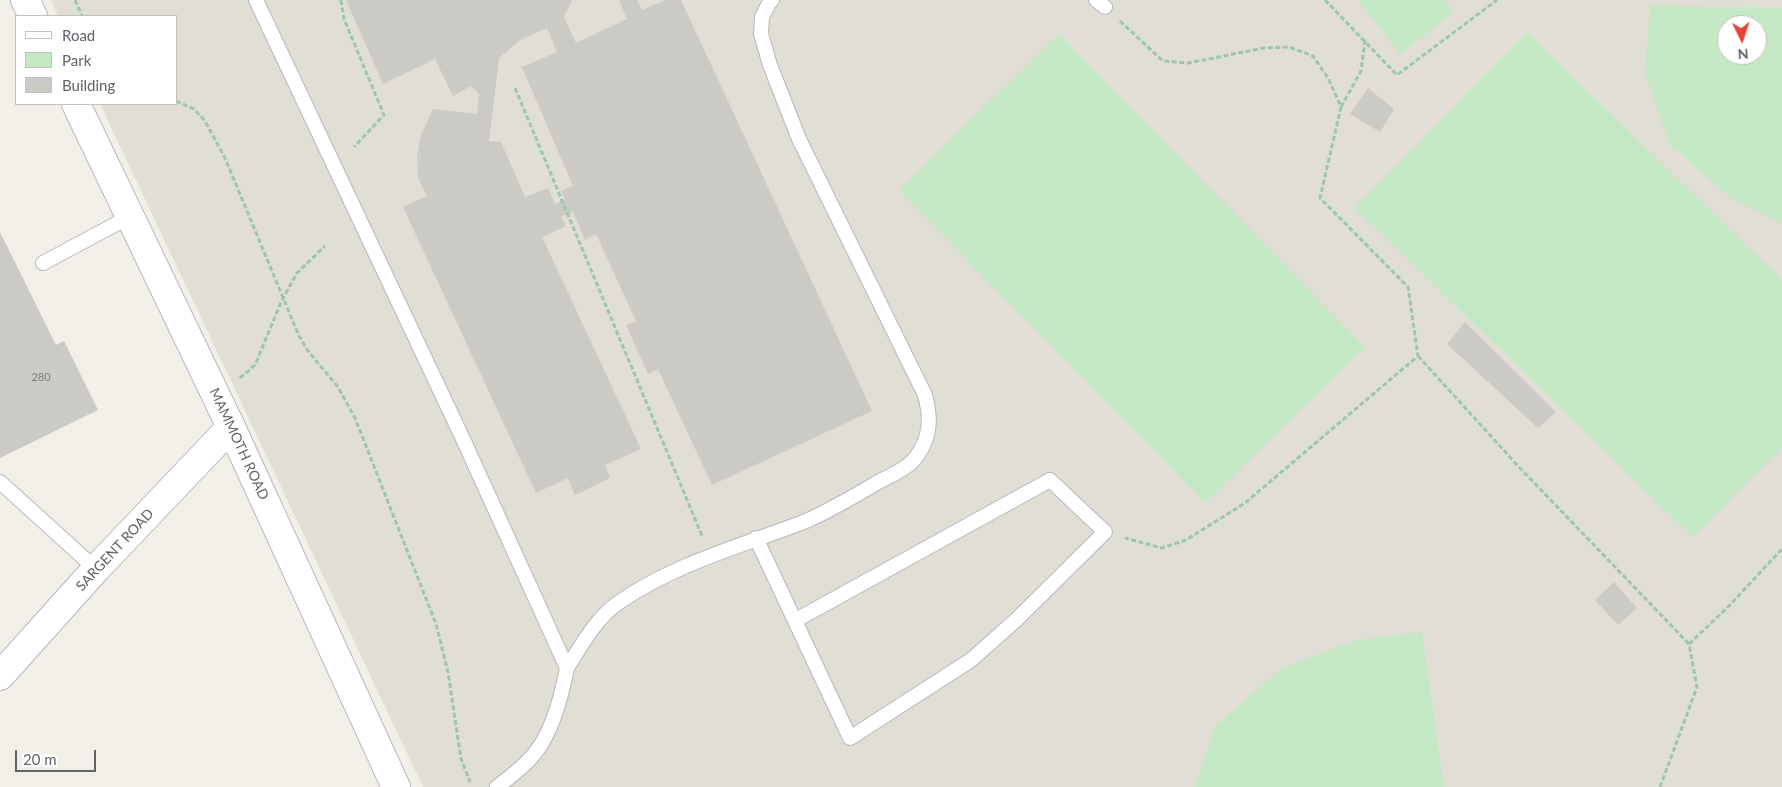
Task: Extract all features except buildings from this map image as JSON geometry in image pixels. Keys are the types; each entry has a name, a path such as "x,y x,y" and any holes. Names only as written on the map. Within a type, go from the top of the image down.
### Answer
{"main road":[{"path":"25,0 32,15"},
{"name":"MAMMOTH ROAD","path":"76,105 232,427 396,787"},
{"name":"SARGENT ROAD","path":"0,676 96,569 232,427"}],"lane":[{"path":"256,0 463,439 567,668"},
{"path":"497,787 536,752 550,725 563,691 567,668 595,626 616,604 655,580 710,555 821,513 900,470 916,457 926,440 931,416 925,395 799,139 777,84 761,34 762,17 768,3 772,0"},
{"path":"43,263 131,216"},
{"path":"756,538 850,738 971,660 1016,620 1105,532 1050,480 796,620"},
{"path":"0,482 96,569"}],"path":[{"path":"75,0 82,15"},
{"path":"341,0 344,18 384,115 354,148"},
{"path":"1325,0 1397,74 1497,0"},
{"path":"1100,3 1163,61 1188,62 1264,48 1290,47 1313,56 1328,78 1342,107"},
{"path":"1365,41 1361,71 1342,107 1320,198 1408,287 1418,356 1520,468 1689,644 1697,687 1660,787"},
{"path":"515,88 710,555"},
{"path":"178,102 194,109 205,121 225,158 263,245 282,300 308,351 338,387 355,418 436,624 448,672 461,759 470,782"},
{"path":"240,378 255,365 282,300 297,273 325,246"},
{"path":"1105,532 1162,548 1186,540 1245,503 1418,356"},
{"path":"1689,644 1727,608 1782,549"}],"shaded area":[{"path":"51,0 1782,0 1782,787 423,787 100,105 178,105 178,15 58,15"}],"green space":[{"path":"1358,0 1445,0 1454,12 1400,54"},
{"path":"1650,6 1782,8 1782,224 1732,199 1670,145 1645,73"},
{"path":"1527,32 1782,280 1782,447 1693,537 1355,208"},
{"path":"1059,34 1365,347 1205,503 899,190"},
{"path":"1422,632 1444,787 1195,787 1215,726 1282,668 1356,640"}]}
